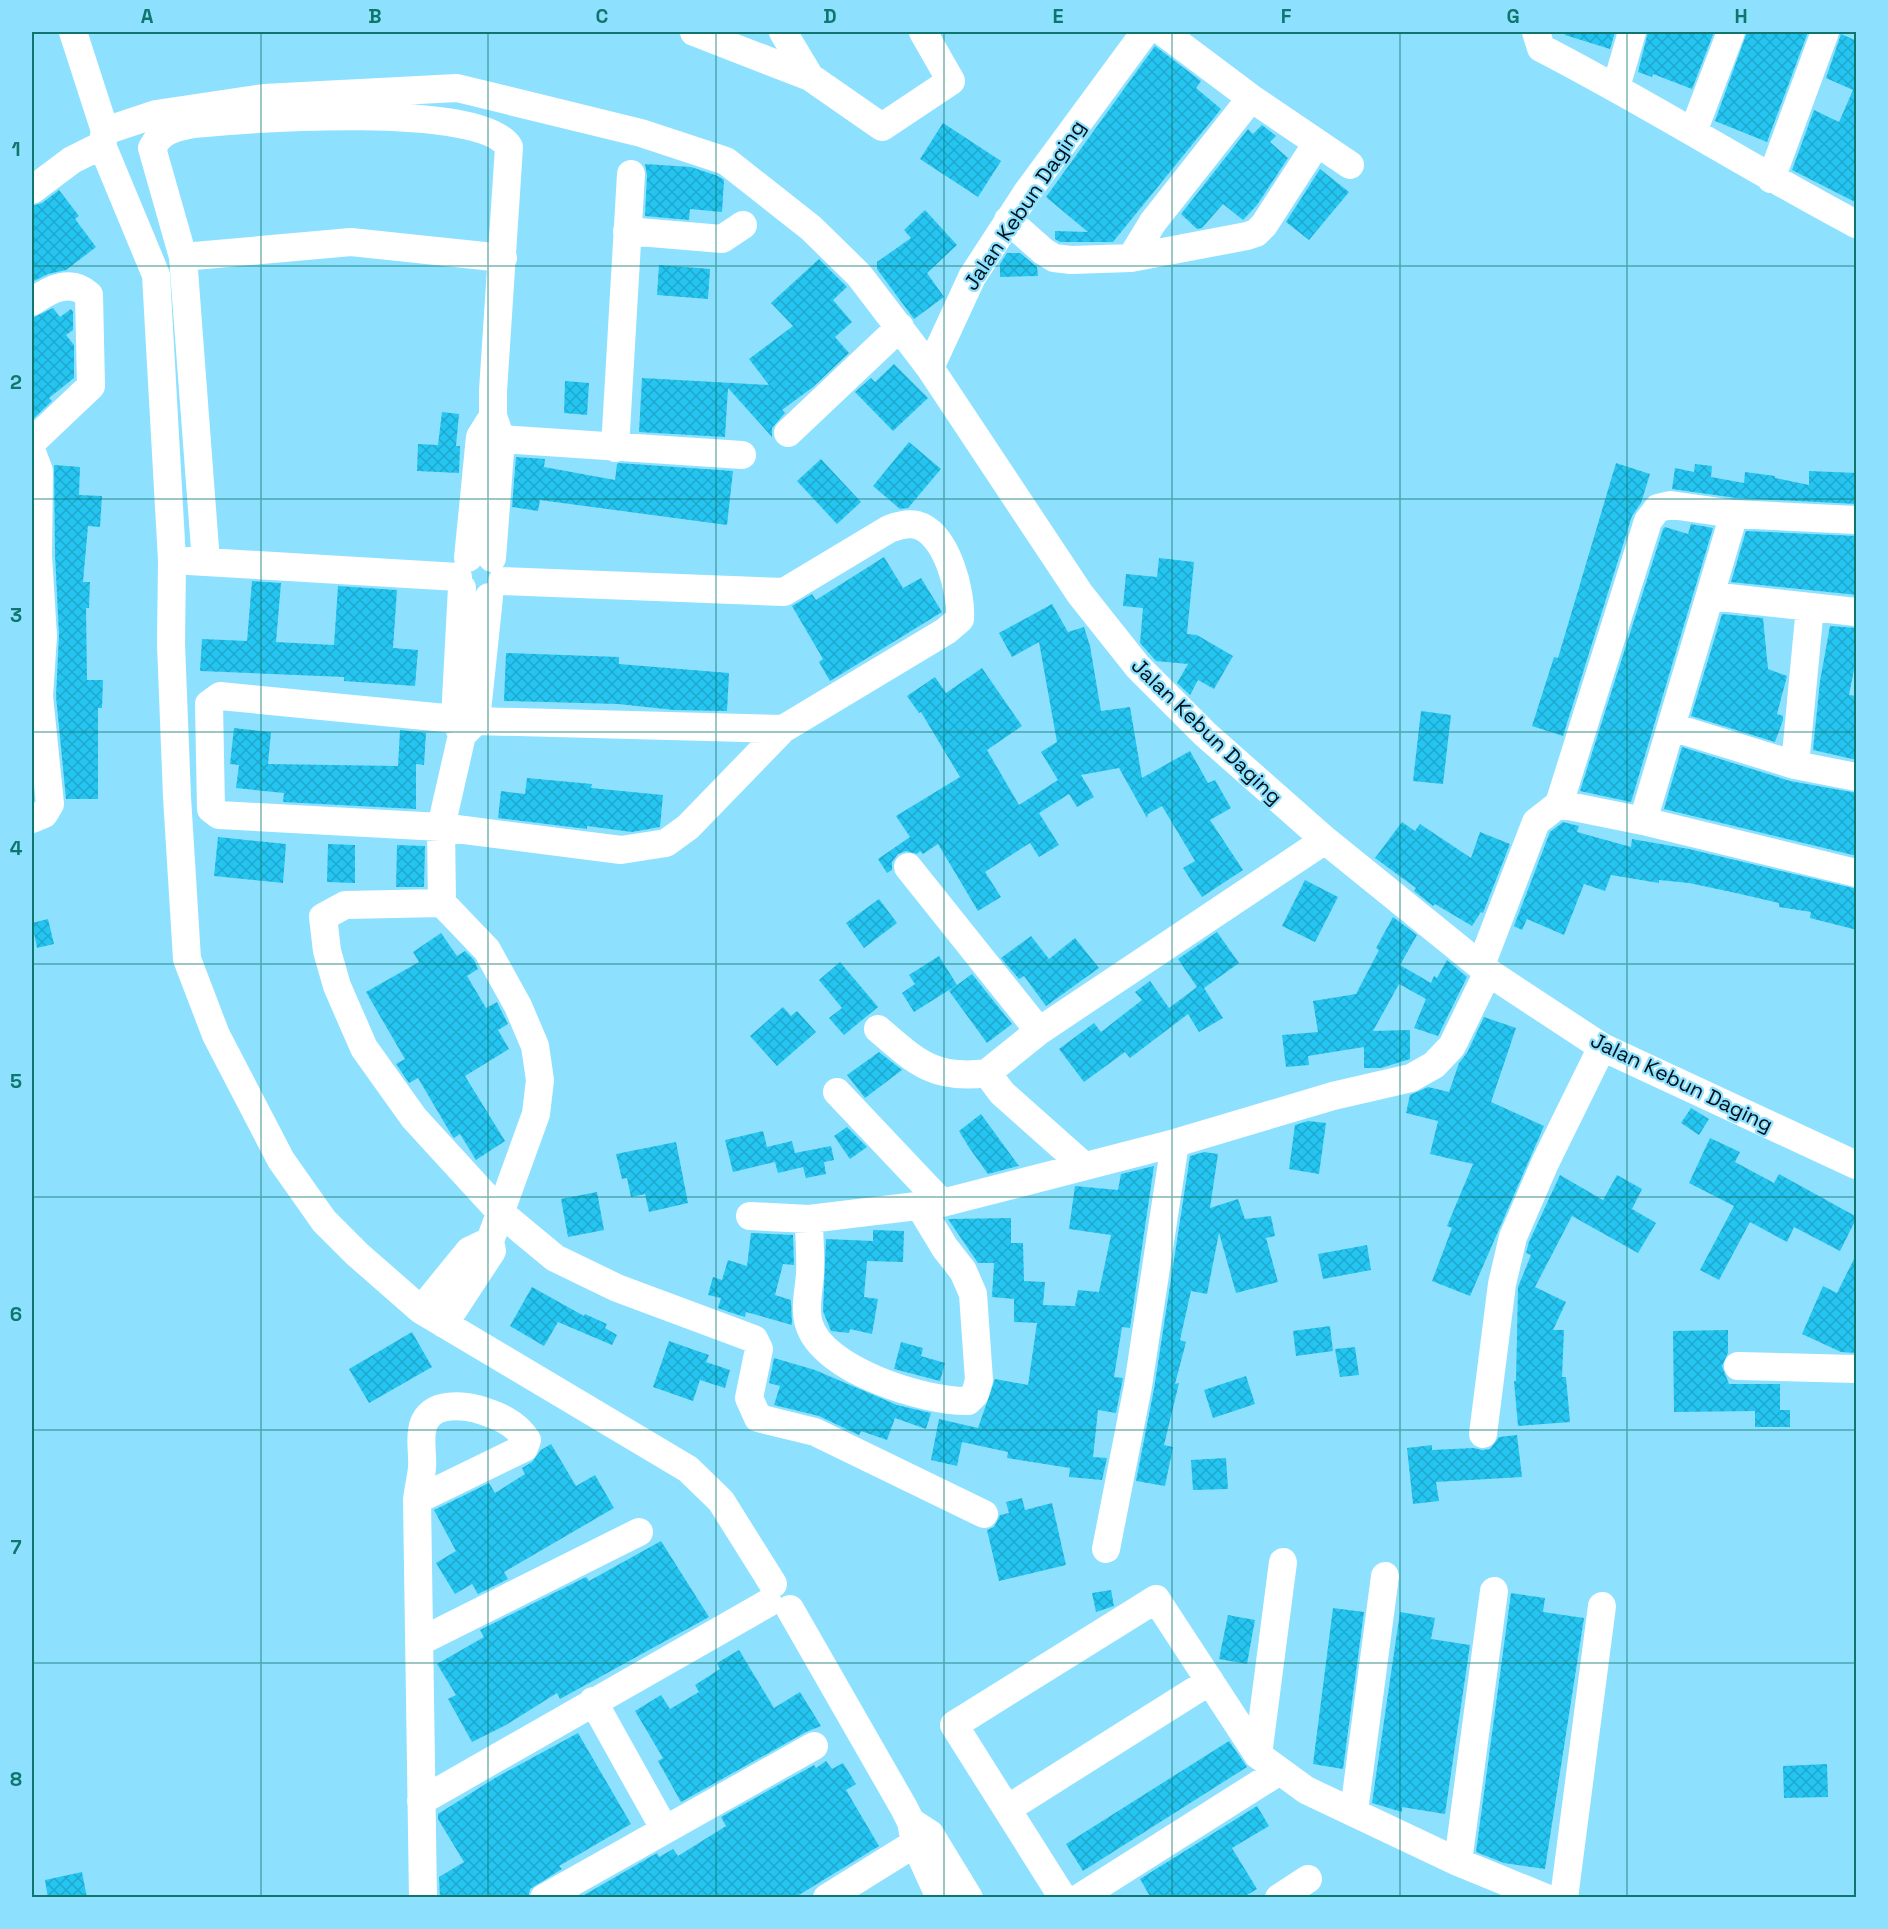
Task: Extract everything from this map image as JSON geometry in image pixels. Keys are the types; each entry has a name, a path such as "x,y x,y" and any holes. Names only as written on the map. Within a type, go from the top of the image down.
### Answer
{"street":[{"path":"73,32 104,138 156,275 172,560 177,797 187,958 216,1035 281,1160 324,1221 357,1254 433,1317 688,1469 721,1502 919,1833 969,1898"},
{"path":"694,32 736,38 810,77 882,128 951,81 923,32"},
{"path":"783,32 810,77"},
{"name":"Jalan Kebun Daging","path":"1145,32 1008,220 972,277 930,368 1080,594 1137,667 1205,734 1325,840 1484,968 1602,1047 1857,1166"},
{"path":"1163,32 1251,98 1350,165"},
{"path":"1536,32 1541,48 1616,87 1771,179 1857,224"},
{"path":"1616,87 1632,32"},
{"path":"1693,132 1731,32"},
{"path":"1771,179 1825,32"},
{"path":"32,189 104,138 156,114 264,98 457,88 641,133 726,161 811,228 859,275 930,368"},
{"path":"1131,258 1153,222 1251,98"},
{"path":"206,562 183,257 152,148 158,137 169,130 193,124 377,115 455,125 495,134 506,142 510,158 491,431 464,725 441,826 442,903 487,950 518,1006 535,1046 540,1080 536,1114 502,1214 490,1241 476,1245 469,1251 433,1317"},
{"path":"1008,220 1054,258 1071,260 1131,258 1256,233 1317,143"},
{"path":"615,448 631,174"},
{"path":"627,231 722,239 743,225"},
{"path":"183,257 351,242 503,258"},
{"path":"32,302 70,284 80,287 88,295 93,380 86,394 32,442"},
{"path":"788,433 900,327"},
{"path":"491,431 615,448 742,455"},
{"path":"32,452 39,471 38,555 43,636 39,696 50,804 44,814 32,819"},
{"path":"750,1216 808,1219 931,1204 1175,1143 1333,1096 1411,1078 1434,1065 1452,1046 1484,968 1536,822 1559,804 1648,521 1658,507 1671,505 1734,514 1857,520"},
{"path":"1643,821 1734,514"},
{"path":"172,560 784,592 889,529 901,525 917,525 932,534 950,564 959,594 960,619 946,632 783,729 688,827 666,843 621,850 441,826 219,815 211,808 209,704 220,696 464,725 783,729"},
{"path":"1711,596 1857,612"},
{"path":"1795,765 1810,607"},
{"path":"1672,727 1795,765 1857,777"},
{"path":"1559,804 1643,821 1857,873"},
{"path":"878,1029 907,1055 937,1072 953,1076 987,1073 1039,1031 1325,840"},
{"path":"908,867 1039,1031"},
{"path":"442,903 361,904 333,909 323,917 327,951 337,986 364,1048 414,1118 502,1214 555,1257 596,1278 754,1339 759,1349 749,1398 758,1418 814,1432 984,1514"},
{"path":"1483,1434 1502,1284 1513,1237 1545,1163 1602,1047"},
{"path":"987,1073 1002,1093 1084,1166"},
{"path":"808,1219 810,1274 807,1305 808,1322 813,1336 862,1374 919,1396 968,1401 975,1394 980,1380 973,1294 963,1271 945,1248 931,1204 837,1092"},
{"path":"1106,1549 1138,1386 1175,1143"},
{"path":"1738,1366 1857,1369"},
{"path":"417,1500 423,1898"},
{"path":"419,1642 639,1532"},
{"path":"1268,1764 1283,1562"},
{"path":"1354,1811 1385,1576"},
{"path":"1458,1862 1494,1591"},
{"path":"421,1802 592,1701 777,1599"},
{"path":"1063,1898 954,1725 1156,1599 1268,1764 1306,1790 1458,1862 1546,1898"},
{"path":"1564,1898 1602,1606"},
{"path":"1007,1809 1210,1681"},
{"path":"592,1701 665,1830"},
{"path":"544,1898 814,1746"},
{"path":"1079,1898 1268,1764"},
{"path":"827,1898 919,1833"},
{"path":"919,1833 940,1898"},
{"path":"1279,1898 1308,1879"}],"building":[{"path":"1566,32 1615,32 1610,49 1565,35"},
{"path":"1648,32 1714,32 1692,89 1653,74 1652,77 1638,72"},
{"path":"1747,32 1808,32 1767,142 1715,121"},
{"path":"1841,34 1857,41 1857,203 1792,170 1814,110 1839,122 1853,90 1826,78"},
{"path":"1155,46 1201,81 1196,88 1221,109 1113,242 1060,242 1055,239 1055,231 1088,232 1046,197"},
{"path":"943,123 1001,161 978,197 920,159"},
{"path":"1262,125 1276,136 1270,142 1288,158 1257,205 1243,220 1223,204 1202,228 1197,229 1181,214 1248,129 1253,134"},
{"path":"645,164 691,167 718,176 724,180 722,212 690,209 689,220 645,216 647,175"},
{"path":"1320,169 1349,192 1309,240 1286,222"},
{"path":"59,190 79,216 75,219 96,247 66,270 48,274 32,282 32,206 42,203"},
{"path":"925,210 957,245 927,273 944,297 914,319 877,269 877,262 911,238 904,230"},
{"path":"1007,253 1020,253 1037,267 1038,276 1000,277 1000,264"},
{"path":"819,259 847,287 833,300 852,322 835,337 849,353 813,387 782,410 785,413 772,428 772,437 728,388 725,437 639,432 642,378 769,385 749,359 793,326 771,303"},
{"path":"659,265 710,269 708,299 657,295"},
{"path":"53,308 60,317 71,309 73,312 73,330 66,335 74,345 74,378 49,398 52,401 32,420 32,318"},
{"path":"894,364 928,398 893,431 855,392 871,378 875,382"},
{"path":"565,381 589,383 587,415 564,413"},
{"path":"442,412 459,414 456,446 460,446 459,473 417,471 418,444 438,445"},
{"path":"909,442 941,469 908,508 900,509 873,486"},
{"path":"516,457 545,459 544,467 615,480 619,463 733,471 727,525 540,500 538,511 512,507"},
{"path":"821,459 861,502 837,524 797,481"},
{"path":"1616,463 1650,474 1641,503 1632,516 1563,736 1532,726 1554,657 1558,658"},
{"path":"1695,464 1712,466 1711,477 1744,483 1745,472 1775,476 1775,478 1809,485 1809,471 1857,473 1857,504 1736,498 1672,489 1675,468 1694,472"},
{"path":"54,465 80,467 79,495 102,496 100,527 88,526 83,582 90,582 89,608 86,608 87,680 103,680 102,708 98,708 98,799 66,799 56,696 59,635"},
{"path":"1691,524 1713,528 1631,802 1580,791 1663,529 1665,527 1688,534"},
{"path":"1746,531 1857,536 1857,595 1731,582"},
{"path":"884,557 903,588 921,578 942,612 830,681 819,662 823,659 792,606 812,594 816,600"},
{"path":"1159,558 1194,562 1187,634 1197,635 1233,656 1214,689 1198,680 1190,695 1177,683 1188,664 1156,661 1140,643 1143,608 1123,606 1126,574 1157,577"},
{"path":"252,581 281,583 276,642 334,645 338,586 397,590 393,648 418,650 415,686 344,681 344,677 200,671 202,639 247,641"},
{"path":"1052,604 1068,632 1084,627 1090,646 1101,711 1130,707 1142,778 1190,751 1208,783 1215,780 1231,808 1210,820 1243,870 1202,897 1183,868 1195,861 1162,806 1148,814 1147,818 1119,768 1081,775 1094,797 1077,807 1069,794 1039,813 1059,845 1039,857 1030,843 985,872 1001,897 978,911 938,844 923,854 920,851 917,854 906,851 898,854 892,862 892,870 887,873 878,859 910,837 896,816 960,777 921,712 919,713 907,696 935,677 946,693 982,668 1022,726 987,750 1019,805 1058,780 1041,752 1057,742 1039,642 1012,657 999,633"},
{"path":"1722,614 1763,618 1768,669 1787,676 1777,714 1783,716 1783,720 1775,742 1691,716"},
{"path":"1830,626 1857,628 1857,654 1849,695 1857,696 1857,760 1813,750 1820,681"},
{"path":"506,653 619,657 619,664 729,673 727,711 674,710 618,704 504,701"},
{"path":"1421,711 1451,715 1443,784 1413,781"},
{"path":"234,728 271,732 268,764 398,766 400,730 426,733 424,765 416,764 416,809 283,802 284,793 236,788 239,765 230,764"},
{"path":"1682,747 1790,781 1857,793 1857,856 1664,809"},
{"path":"527,778 592,784 591,788 663,795 660,827 632,832 498,818 501,791 525,794"},
{"path":"1402,822 1415,831 1420,824 1471,858 1480,832 1510,844 1483,913 1481,912 1472,926 1435,904 1433,906 1414,891 1416,888 1375,858"},
{"path":"1563,822 1579,826 1577,832 1631,847 1632,839 1689,849 1857,889 1857,930 1810,918 1811,912 1779,907 1779,903 1736,893 1689,883 1659,880 1659,883 1611,875 1605,891 1584,884 1564,935 1527,919 1522,930 1514,926 1550,832"},
{"path":"218,837 286,844 283,883 214,876"},
{"path":"328,844 355,845 355,883 327,882"},
{"path":"397,845 425,846 424,887 396,887"},
{"path":"1305,880 1338,897 1315,942 1282,926"},
{"path":"879,899 897,923 864,948 846,923"},
{"path":"1393,917 1417,935 1400,965 1431,983 1434,976 1437,978 1447,960 1467,977 1438,1036 1414,1028 1426,999 1399,984 1373,1031 1410,1030 1410,1059 1381,1068 1364,1068 1364,1047 1308,1056 1309,1065 1286,1067 1282,1035 1318,1032 1313,1001 1356,994 1379,950 1376,948"},
{"path":"48,919 54,944 37,948 32,923"},
{"path":"1217,932 1239,963 1204,988 1223,1018 1199,1032 1188,1014 1130,1058 1125,1052 1084,1082 1059,1049 1094,1023 1101,1032 1142,1000 1135,992 1150,981 1169,1008 1197,987 1178,959"},
{"path":"441,933 457,956 465,951 474,960 478,969 467,976 486,1008 497,1002 508,1024 498,1030 509,1049 465,1076 505,1141 476,1160 460,1134 454,1138 451,1134 418,1078 409,1083 396,1064 405,1059 366,992 419,962 413,952"},
{"path":"1031,936 1049,959 1075,938 1099,968 1046,1006 1024,976 1019,979 1001,958"},
{"path":"939,956 957,985 914,1012 902,993 915,984 909,975"},
{"path":"840,962 878,1007 844,1035 829,1018 842,1008 819,980"},
{"path":"972,974 1012,1024 987,1043 949,991"},
{"path":"783,1007 791,1016 797,1011 816,1032 777,1066 750,1036"},
{"path":"1484,1017 1516,1028 1491,1102 1544,1126 1470,1296 1432,1281 1452,1228 1447,1226 1473,1164 1430,1154 1438,1121 1406,1113 1410,1095 1428,1087 1449,1092 1459,1063 1467,1053"},
{"path":"879,1052 902,1070 865,1098 847,1075"},
{"path":"1691,1108 1709,1119 1699,1135 1681,1123"},
{"path":"981,1114 1019,1166 988,1174 959,1131"},
{"path":"1308,1121 1326,1123 1319,1174 1289,1169 1295,1125"},
{"path":"847,1127 867,1147 850,1159 834,1136"},
{"path":"763,1131 767,1147 792,1141 795,1153 831,1146 834,1160 824,1162 826,1174 806,1178 803,1167 778,1173 775,1162 733,1172 725,1140"},
{"path":"1710,1138 1740,1152 1735,1162 1774,1183 1779,1174 1857,1217 1840,1251 1794,1227 1787,1242 1750,1222 1719,1280 1700,1270 1734,1206 1689,1183"},
{"path":"676,1142 688,1203 649,1212 645,1194 631,1197 627,1178 622,1179 616,1154"},
{"path":"1204,1152 1218,1154 1210,1208 1238,1199 1245,1219 1271,1216 1275,1236 1266,1238 1278,1282 1236,1293 1219,1233 1207,1294 1191,1291 1180,1340 1186,1342 1175,1384 1179,1383 1164,1445 1173,1447 1165,1486 1136,1481 1154,1389 1190,1156"},
{"path":"1154,1166 1130,1328 1122,1327 1114,1377 1123,1378 1116,1413 1098,1410 1093,1457 1107,1458 1102,1480 1069,1477 1070,1468 1007,1458 1008,1452 962,1442 957,1466 931,1460 939,1419 978,1428 995,1379 1028,1385 1037,1323 1014,1322 1014,1299 992,1297 994,1263 978,1263 948,1219 1011,1218 1011,1243 1023,1243 1024,1281 1045,1282 1043,1305 1075,1306 1078,1290 1099,1292 1111,1235 1069,1229 1075,1186 1118,1190 1121,1174"},
{"path":"1560,1175 1603,1200 1617,1175 1642,1189 1632,1209 1656,1223 1638,1253 1572,1216 1535,1287 1566,1302 1553,1330 1564,1330 1562,1377 1566,1377 1570,1422 1518,1426 1514,1381 1516,1381 1518,1287 1531,1255 1526,1253 1529,1242"},
{"path":"597,1192 604,1230 568,1237 561,1199"},
{"path":"873,1230 904,1231 903,1262 867,1261 864,1297 878,1299 872,1334 850,1329 849,1333 831,1331 823,1311 826,1239 873,1241"},
{"path":"751,1233 793,1235 794,1265 783,1264 775,1295 791,1300 792,1325 746,1312 745,1317 729,1312 718,1308 721,1298 708,1295 713,1277 722,1280 728,1260 747,1266"},
{"path":"1367,1245 1371,1270 1323,1279 1318,1254"},
{"path":"1857,1253 1857,1353 1841,1352 1802,1334 1823,1286 1837,1293"},
{"path":"532,1287 584,1316 585,1314 607,1324 605,1328 617,1335 612,1345 558,1322 544,1346 510,1326"},
{"path":"1330,1326 1333,1351 1296,1356 1293,1331"},
{"path":"1728,1330 1728,1353 1722,1366 1729,1384 1780,1384 1780,1410 1790,1410 1790,1427 1755,1427 1755,1411 1674,1412 1673,1331"},
{"path":"412,1332 432,1367 369,1403 349,1369"},
{"path":"669,1341 709,1355 706,1362 730,1370 725,1388 700,1380 693,1401 653,1387"},
{"path":"901,1342 923,1348 921,1356 945,1363 940,1381 894,1369"},
{"path":"1355,1347 1359,1375 1340,1377 1335,1349"},
{"path":"774,1358 815,1370 897,1405 931,1413 926,1429 895,1418 887,1440 861,1431 859,1435 819,1416 774,1405 780,1386 769,1383"},
{"path":"1246,1376 1255,1404 1213,1418 1204,1390"},
{"path":"1517,1435 1522,1477 1436,1482 1439,1501 1413,1504 1407,1448 1432,1445 1432,1450 1474,1448 1482,1450 1490,1449 1499,1437"},
{"path":"551,1444 576,1486 595,1475 614,1508 504,1572 508,1579 478,1594 472,1584 455,1594 436,1563 456,1551 434,1510 489,1483 495,1493 525,1474 522,1468"},
{"path":"1226,1458 1228,1489 1193,1490 1191,1460"},
{"path":"1022,1498 1025,1510 1052,1503 1066,1565 999,1581 987,1530 994,1527 1000,1515 1009,1513 1006,1502"},
{"path":"661,1541 709,1617 560,1699 557,1693 506,1725 472,1742 448,1699 456,1695 437,1664 484,1637 480,1630 586,1577 589,1581"},
{"path":"1111,1590 1114,1606 1096,1612 1092,1593"},
{"path":"1511,1593 1545,1598 1543,1612 1584,1618 1545,1869 1504,1863 1476,1852"},
{"path":"1333,1608 1364,1612 1343,1769 1313,1764"},
{"path":"1400,1612 1435,1618 1431,1639 1470,1645 1445,1814 1402,1807 1402,1812 1372,1803"},
{"path":"1228,1615 1255,1620 1247,1664 1219,1659"},
{"path":"739,1650 774,1708 800,1692 821,1726 806,1732 681,1802 658,1761 663,1758 635,1711 661,1695 670,1709 699,1692 695,1685 720,1669 717,1663"},
{"path":"578,1733 631,1824 559,1866 562,1869 530,1889 528,1898 440,1898 439,1877 464,1862 438,1819 438,1814 495,1778"},
{"path":"1229,1741 1247,1767 1083,1871 1066,1844"},
{"path":"826,1761 832,1769 843,1763 856,1784 846,1790 879,1846 794,1898 579,1898 657,1853 659,1857 673,1849 678,1856 726,1826 721,1817 814,1765 816,1768"},
{"path":"1827,1764 1828,1797 1784,1798 1783,1766"},
{"path":"1257,1806 1269,1826 1232,1848 1257,1889 1242,1898 1151,1898 1140,1879"},
{"path":"82,1872 87,1898 48,1898 45,1880"}]}
